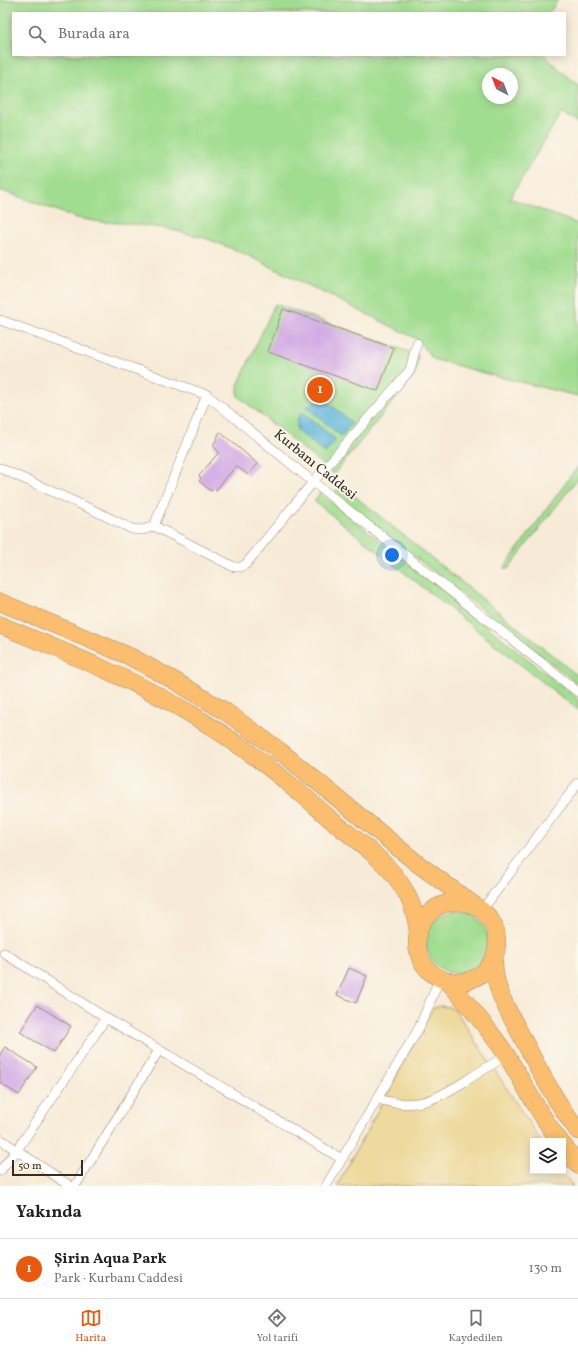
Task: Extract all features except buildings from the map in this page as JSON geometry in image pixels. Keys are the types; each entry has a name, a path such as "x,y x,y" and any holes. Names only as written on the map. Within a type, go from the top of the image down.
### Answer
{"highway":[{"path":"0,602 129,656 175,681 226,712 280,751 418,864 478,908 491,920 497,935 494,958 496,982 508,1012 544,1080 578,1131"},
{"path":"0,625 131,681 190,713 246,750 294,788 383,863 400,881 408,894 415,912 419,956 428,969 444,980 491,1034 558,1138"},
{"path":"418,933 424,919 436,908 450,902 466,903 478,908"},
{"path":"444,980 456,982 471,979 484,971 494,958"},
{"path":"566,1150 578,1165"}],"street":[{"name":"Kurbanı Caddesi","path":"0,320 206,395 313,482 578,692"},
{"path":"0,468 132,529 143,530 154,526 234,566 241,567 246,564 313,482 410,370 418,343"},
{"path":"154,526 206,395"},
{"path":"478,908 578,783"},
{"path":"1,954 342,1159"},
{"path":"326,1186 419,1028 444,980"},
{"path":"0,1171 17,1150 106,1018"},
{"path":"75,1186 159,1050"},
{"path":"378,1099 400,1104 416,1104 430,1100 446,1094 506,1056"},
{"path":"0,1139 70,1186"}],"green space":[{"path":"0,0 558,0 550,12 12,12 12,56 546,56 578,85 578,123 561,113 510,198 578,224 578,396 433,359 417,339 245,254 205,238 164,228 101,222 77,218 0,190"},
{"path":"275,304 418,355 416,373 334,474 238,396 238,385"},
{"path":"578,466 578,478 508,569 504,568"},
{"path":"341,485 578,676 578,684 434,572 335,492"},
{"path":"320,493 578,699 578,710 314,501"},
{"path":"457,911 469,913 479,920 486,930 488,942 486,954 479,964 469,971 457,973 445,971 435,964 428,954 426,942 428,930 435,920 445,913"}],"sand":[{"path":"441,1006 449,1007 456,1011 539,1138 530,1138 530,1174 563,1174 573,1186 337,1186 433,1008"}],"water":[{"path":"319,399 324,399 352,423 341,436 307,407"},
{"path":"302,412 336,440 325,453 297,430 297,420"}],"place":[{"name":"Şirin Aqua Park","path":"320,390"}]}
